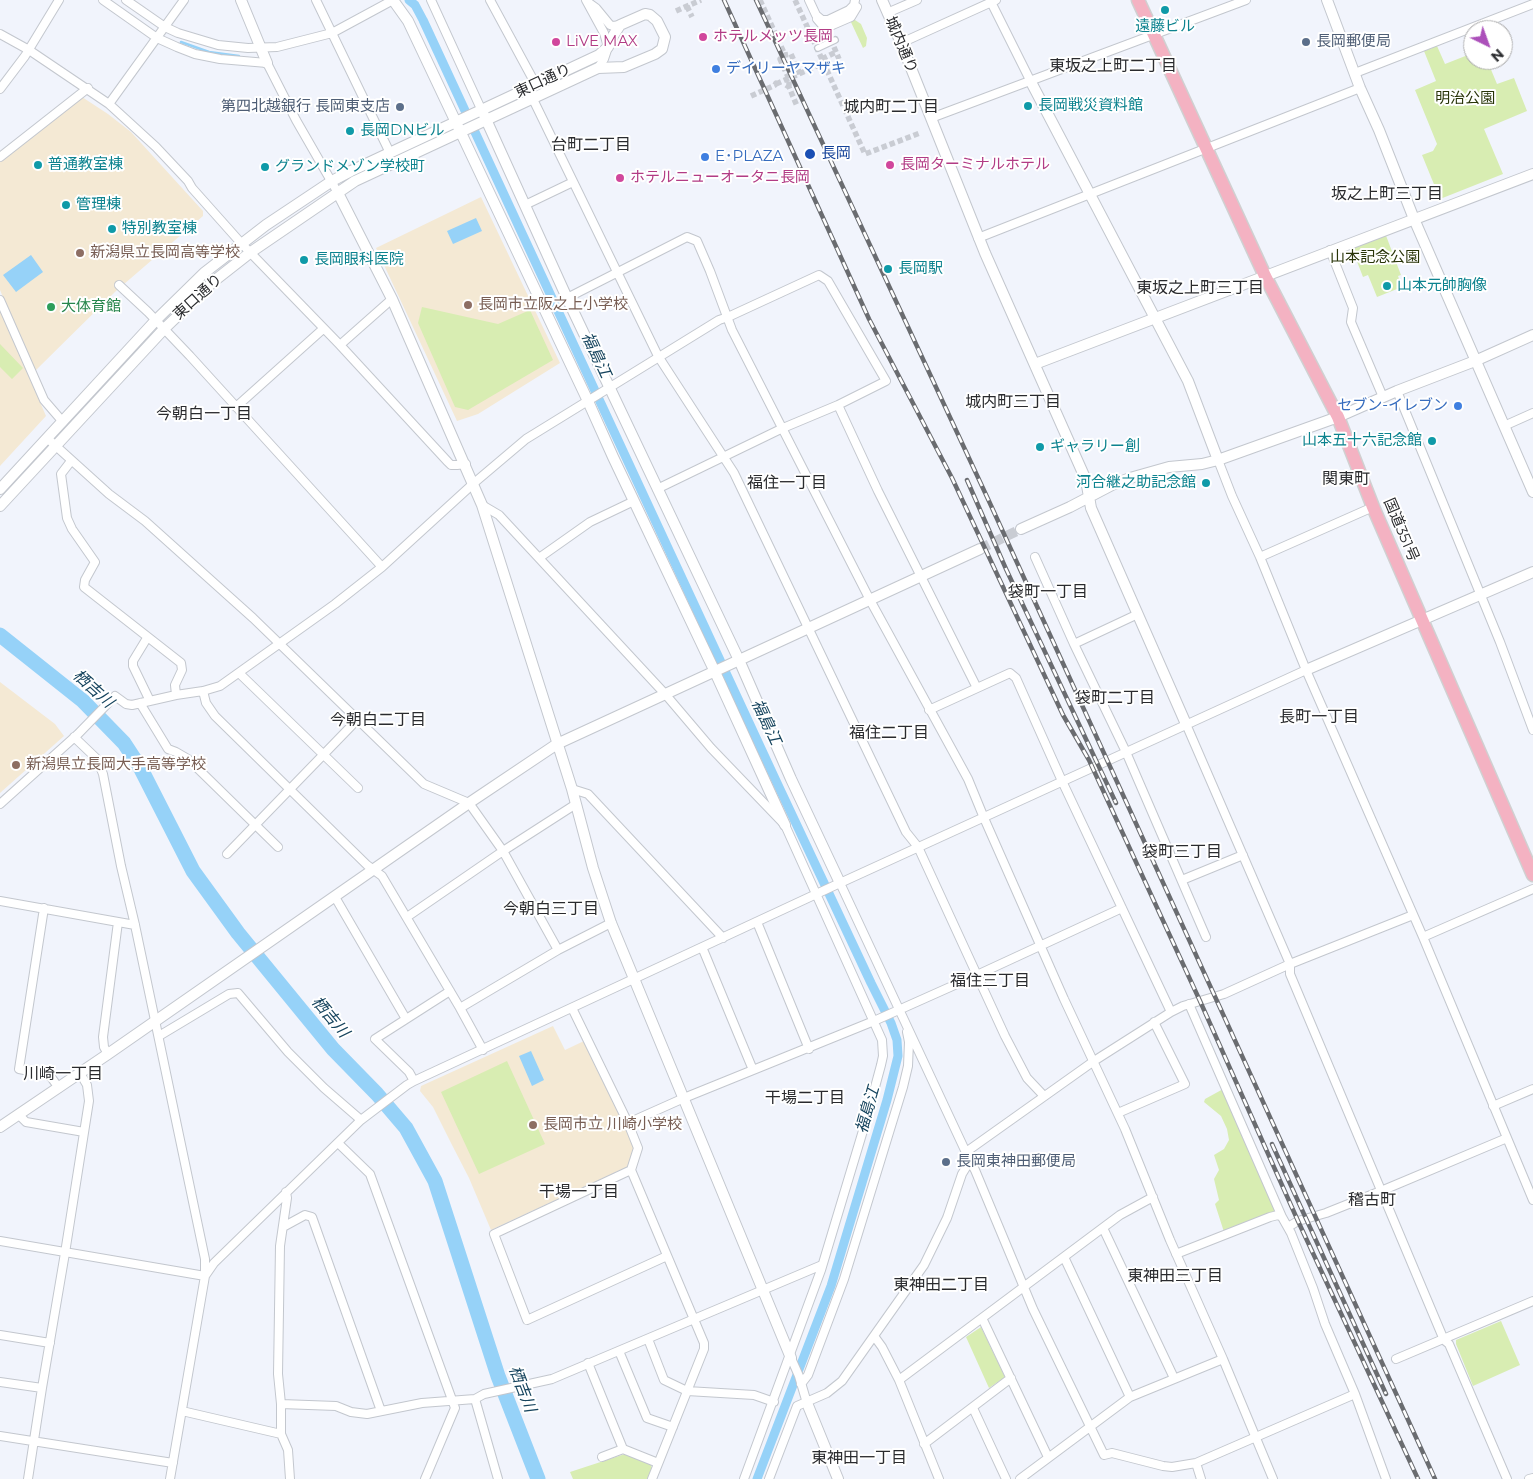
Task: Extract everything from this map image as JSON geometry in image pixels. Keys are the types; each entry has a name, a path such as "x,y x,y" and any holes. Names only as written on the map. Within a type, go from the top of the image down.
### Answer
{"highway":[{"name":"国道351号","path":"1138,0 1265,276 1338,417 1373,507 1424,620 1533,875"}],"street":[{"path":"0,88 29,50 59,0"},
{"path":"103,0 157,38 195,54 220,59 267,63"},
{"path":"126,0 165,27 192,39 218,46 260,48 298,43 332,33 393,0 408,22 460,126 590,398 634,501 716,671 785,826 819,893 877,1020 884,1056 866,1124 822,1265 774,1402 744,1479"},
{"path":"109,104 184,0"},
{"path":"241,0 267,63 296,120 332,181 392,299 474,483 572,789 593,868 611,924 764,1290 838,1479"},
{"path":"316,0 390,153"},
{"path":"431,0 482,116 526,205 608,388 657,489 897,1011 905,1020 975,1170 1024,1286 1104,1455 1112,1453 1172,1467 1196,1463 1355,1394"},
{"path":"490,0 532,87 533,99 658,356 734,473 906,832 918,847 1005,1036 1027,1078 1044,1096"},
{"path":"809,0 816,16 822,20 828,20 849,10 856,0"},
{"name":"城内通り","path":"882,0 901,43 978,238 1086,480 1090,508 1186,724"},
{"path":"887,12 917,0"},
{"path":"931,118 1246,0"},
{"path":"1328,0 1360,88 1379,130 1414,219 1533,492"},
{"path":"586,1 596,8 610,25 620,24 645,14 650,15 657,21 665,36 662,49 655,54 624,67 598,68"},
{"path":"586,1 604,33 608,47"},
{"path":"901,43 992,1 1031,82 1188,381 1232,496 1260,557 1306,670 1413,915 1533,1200"},
{"path":"1355,73 1533,4"},
{"path":"598,68 620,24"},
{"path":"0,34 29,50 88,88 109,104 156,147 241,243 340,345 448,462 452,465 466,464"},
{"path":"818,48 833,43"},
{"name":"東口通り","path":"482,116 532,87 594,58 608,47"},
{"name":"東口通り","path":"482,116 533,99 598,68"},
{"path":"0,158 88,88"},
{"path":"978,238 1360,88"},
{"path":"460,126 482,116"},
{"name":"東口通り","path":"0,489 156,320 204,273 241,243 332,181 390,153 460,126"},
{"name":"東口通り","path":"0,506 164,329 214,281 251,252 355,181 460,126"},
{"path":"1035,364 1533,174"},
{"path":"526,205 573,182"},
{"path":"567,298 687,237 697,241 732,330 870,600 968,779 1118,1113 1176,1254 1223,1359 1273,1479"},
{"path":"1330,250 1354,308 1351,322 1382,397"},
{"path":"0,804 76,735 115,696 126,704 140,703 220,686 382,567 474,483 526,439 719,320 819,275 828,281 886,381 657,489"},
{"path":"119,285 156,320 382,567"},
{"path":"340,345 392,299"},
{"path":"0,300 44,400 62,422"},
{"path":"236,407 324,329"},
{"path":"1021,529 1070,507 1112,485 1151,471 1218,460 1338,417 1533,335"},
{"path":"1397,391 1481,595 1533,730"},
{"path":"838,405 977,688"},
{"path":"1504,426 1533,413"},
{"path":"47,438 109,494 145,521 280,643 424,784 469,803 503,851 558,950"},
{"path":"71,460 62,474 66,518 95,562 85,580 84,587 181,663 183,667 175,685 176,695"},
{"path":"539,558 590,522 634,501"},
{"path":"482,505 499,515 666,695 711,748 785,826"},
{"path":"1260,557 1373,507"},
{"path":"1,1125 59,1088 557,744 980,549"},
{"path":"1035,557 1126,752 1206,937"},
{"path":"205,1276 214,1263 363,1118 410,1083 1186,724 1533,572"},
{"path":"1074,644 1138,614"},
{"path":"147,638 133,661 133,666 150,701"},
{"path":"239,672 358,788"},
{"path":"929,710 1010,673 1016,678 1062,781 1171,1012"},
{"path":"202,691 206,703 215,716 290,790 382,876 408,917 483,1050"},
{"path":"140,703 168,749 188,759 278,847"},
{"path":"227,854 357,720"},
{"path":"1186,724 1290,964 1290,974 1444,1340 1449,1344 1507,1479"},
{"path":"76,735 97,759 103,774 205,1259 205,1276 170,1479"},
{"path":"572,789 588,794 723,938"},
{"path":"408,917 503,851 576,804"},
{"path":"1182,880 1243,855"},
{"path":"1422,937 1533,889"},
{"path":"335,897 406,1019"},
{"path":"0,901 135,925"},
{"path":"44,908 19,1069 45,1074 51,1077 59,1088"},
{"path":"628,1123 684,1098 877,1020 1122,908"},
{"path":"966,1152 1044,1096 1171,1012 1224,994 1290,964 1413,915"},
{"path":"108,1054 104,1048 103,1037 118,922"},
{"path":"757,922 809,1049"},
{"path":"460,1008 558,950 611,924"},
{"path":"702,948 753,1070"},
{"path":"410,1083 409,1072 375,1039 450,991"},
{"path":"159,1036 229,994 238,993 288,1052 324,1088 363,1118"},
{"path":"1190,1004 1288,1227 1313,1288 1325,1324 1355,1394 1386,1479"},
{"path":"572,1008 628,1123 638,1148 632,1170 704,1343 704,1349 652,1479"},
{"path":"800,1380 808,1374 844,1279 903,1087 908,1066 909,1049 905,1020"},
{"path":"1118,1113 1186,1084 1154,1022"},
{"path":"28,1479 89,1101 87,1085 80,1073"},
{"path":"1493,1106 1533,1089"},
{"path":"18,1115 26,1122 84,1132"},
{"path":"1288,1227 1298,1221 1326,1213 1507,1138"},
{"path":"338,1143 370,1174 456,1408 424,1479"},
{"path":"769,1479 797,1406 807,1403 838,1386 924,1265 947,1218 962,1174 970,1161"},
{"path":"632,1170 494,1234 527,1320 668,1256"},
{"path":"286,1192 287,1198 280,1246 278,1374 281,1434 288,1450 290,1479"},
{"path":"899,1380 1130,1208 1153,1197"},
{"path":"283,1227 305,1214 312,1217 381,1411"},
{"path":"1176,1254 1270,1216 1278,1215 1282,1217"},
{"path":"1103,1228 1174,1378"},
{"path":"0,1241 205,1276"},
{"path":"1064,1257 1130,1397"},
{"path":"281,1404 336,1406 351,1412 367,1414 422,1404 475,1399 484,1394 552,1379 822,1265"},
{"path":"1396,1359 1533,1301"},
{"path":"982,1318 1048,1457"},
{"path":"0,1335 50,1343"},
{"path":"874,1336 882,1347 899,1380 940,1479"},
{"path":"648,1339 664,1380 687,1391 754,1394 774,1402"},
{"path":"619,1351 647,1418 672,1427"},
{"path":"1020,1479 1130,1397 1223,1359"},
{"path":"588,1364 623,1449"},
{"path":"924,1444 1011,1378"},
{"path":"0,1382 42,1388"},
{"path":"475,1399 498,1479"},
{"path":"973,1408 1006,1479"},
{"path":"182,1411 281,1434"},
{"path":"0,1436 173,1463"},
{"path":"602,1457 623,1449 658,1464"},
{"path":"1196,1463 1201,1479"},
{"path":"1529,1479 1533,1478"}],"shaded area":[{"name":"新潟県立長岡高等学校","path":"82,97 131,132 203,211 203,216 116,291 34,372 0,290 0,161"},
{"name":"長岡市立阪之上小学校","path":"481,197 560,363 478,414 457,421 376,248"},
{"path":"0,309 46,416 0,466"},
{"name":"新潟県立長岡大手高等学校","path":"0,682 55,724 64,736 0,793"},
{"name":"長岡市立 川崎小学校","path":"553,1026 565,1050 584,1041 634,1145 633,1154 627,1167 491,1230 469,1178 433,1107 420,1091 421,1086"}],"green space":[{"path":"850,20 855,20 861,24 867,38 866,46 863,48"},
{"name":"明治公園","path":"1437,46 1445,64 1463,57 1463,70 1491,70 1497,84 1514,78 1527,111 1484,129 1503,174 1440,199 1422,155 1433,151 1437,144 1415,90 1436,81 1424,51"},
{"name":"山本記念公園","path":"1385,233 1401,275 1398,276 1402,287 1377,297 1368,275 1363,277 1351,246"},
{"path":"422,307 498,324 530,310 553,360 468,410 455,407 418,323"},
{"path":"0,344 23,368 12,379 0,367"},
{"path":"507,1061 545,1144 479,1174 441,1092"},
{"path":"1225,1088 1277,1209 1275,1212 1224,1232 1215,1204 1219,1200 1214,1179 1219,1170 1214,1155 1224,1149 1229,1140 1227,1129 1221,1116 1204,1102 1205,1099"},
{"path":"1501,1321 1520,1365 1473,1386 1456,1340"},
{"path":"981,1327 1005,1377 989,1388 966,1337"},
{"path":"625,1454 651,1464 652,1469 648,1479 573,1479 570,1472"}],"water":[{"path":"476,218 482,231 453,244 447,231"},
{"path":"31,255 43,272 16,292 3,275"},
{"path":"531,1051 544,1080 532,1086 519,1056"}],"waterway":[{"name":"福島江","path":"409,0 415,5 423,20 777,783 891,1023 897,1040 898,1056 887,1100 831,1286 757,1479"},
{"path":"181,42 209,52 239,56"},
{"name":"栖吉川","path":"0,635 83,701 124,743 141,769 193,871 238,933 333,1049 377,1094 406,1128 435,1181 498,1376 538,1479"}],"tunnel":[{"path":"676,11 701,0"},
{"path":"760,0 785,55"},
{"path":"795,0 865,154 920,133"},
{"path":"687,6 692,17"},
{"path":"834,47 839,59"},
{"path":"822,59 836,52"},
{"path":"789,87 789,79 780,59 785,55 791,54 800,74"},
{"path":"776,84 819,65"},
{"path":"751,96 776,83 778,84"},
{"path":"786,85 789,87 797,106"},
{"path":"980,549 1021,529"}],"railway":[{"path":"724,0 869,319 952,478 1063,715 1089,760 1200,1001 1298,1221 1418,1479"},
{"path":"756,0 988,499 1435,1479"},
{"path":"967,480 1006,569 1116,803"},
{"path":"1272,1144 1386,1394"}],"place":[{"name":"遠藤ビル","path":"1165,10"},
{"name":"ホテルメッツ長岡","path":"703,37"},
{"name":"LiVE MAX","path":"556,42"},
{"name":"長岡郵便局","path":"1306,42"},
{"name":"デイリーヤマザキ","path":"716,69"},
{"name":"長岡戦災資料館","path":"1028,106"},
{"name":"第四北越銀行 長岡東支店","path":"400,107"},
{"name":"長岡DNビル","path":"350,131"},
{"name":"長岡","path":"810,154"},
{"name":"E･PLAZA","path":"705,157"},
{"name":"普通教室棟","path":"38,165"},
{"name":"長岡ターミナルホテル","path":"890,165"},
{"name":"グランドメゾン学校町","path":"265,167"},
{"name":"ホテルニューオータニ長岡","path":"620,178"},
{"name":"管理棟","path":"66,205"},
{"name":"特別教室棟","path":"112,229"},
{"name":"新潟県立長岡高等学校","path":"80,253"},
{"name":"長岡眼科医院","path":"304,260"},
{"name":"長岡駅","path":"888,269"},
{"name":"山本元帥胸像","path":"1387,286"},
{"name":"長岡市立阪之上小学校","path":"468,305"},
{"name":"大体育館","path":"51,307"},
{"name":"セブン-イレブン","path":"1458,406"},
{"name":"山本五十六記念館","path":"1432,441"},
{"name":"ギャラリー創","path":"1040,447"},
{"name":"河合継之助記念館","path":"1206,483"},
{"name":"新潟県立長岡大手高等学校","path":"16,765"},
{"name":"長岡市立 川崎小学校","path":"533,1125"},
{"name":"長岡東神田郵便局","path":"946,1162"}],"district":[{"name":"東坂之上町二丁目","path":"1113,66"},
{"name":"城内町二丁目","path":"891,107"},
{"name":"台町二丁目","path":"591,145"},
{"name":"坂之上町三丁目","path":"1387,194"},
{"name":"東坂之上町三丁目","path":"1200,288"},
{"name":"城内町三丁目","path":"1013,402"},
{"name":"今朝白一丁目","path":"204,414"},
{"name":"関東町","path":"1346,479"},
{"name":"福住一丁目","path":"787,483"},
{"name":"袋町一丁目","path":"1048,592"},
{"name":"袋町二丁目","path":"1115,698"},
{"name":"長町一丁目","path":"1319,717"},
{"name":"今朝白二丁目","path":"378,720"},
{"name":"福住二丁目","path":"889,733"},
{"name":"袋町三丁目","path":"1182,852"},
{"name":"今朝白三丁目","path":"551,909"},
{"name":"福住三丁目","path":"990,981"},
{"name":"川崎一丁目","path":"63,1074"},
{"name":"干場二丁目","path":"805,1098"},
{"name":"干場一丁目","path":"579,1192"},
{"name":"稽古町","path":"1372,1200"},
{"name":"東神田三丁目","path":"1175,1276"},
{"name":"東神田二丁目","path":"941,1285"},
{"name":"東神田一丁目","path":"859,1458"}]}
